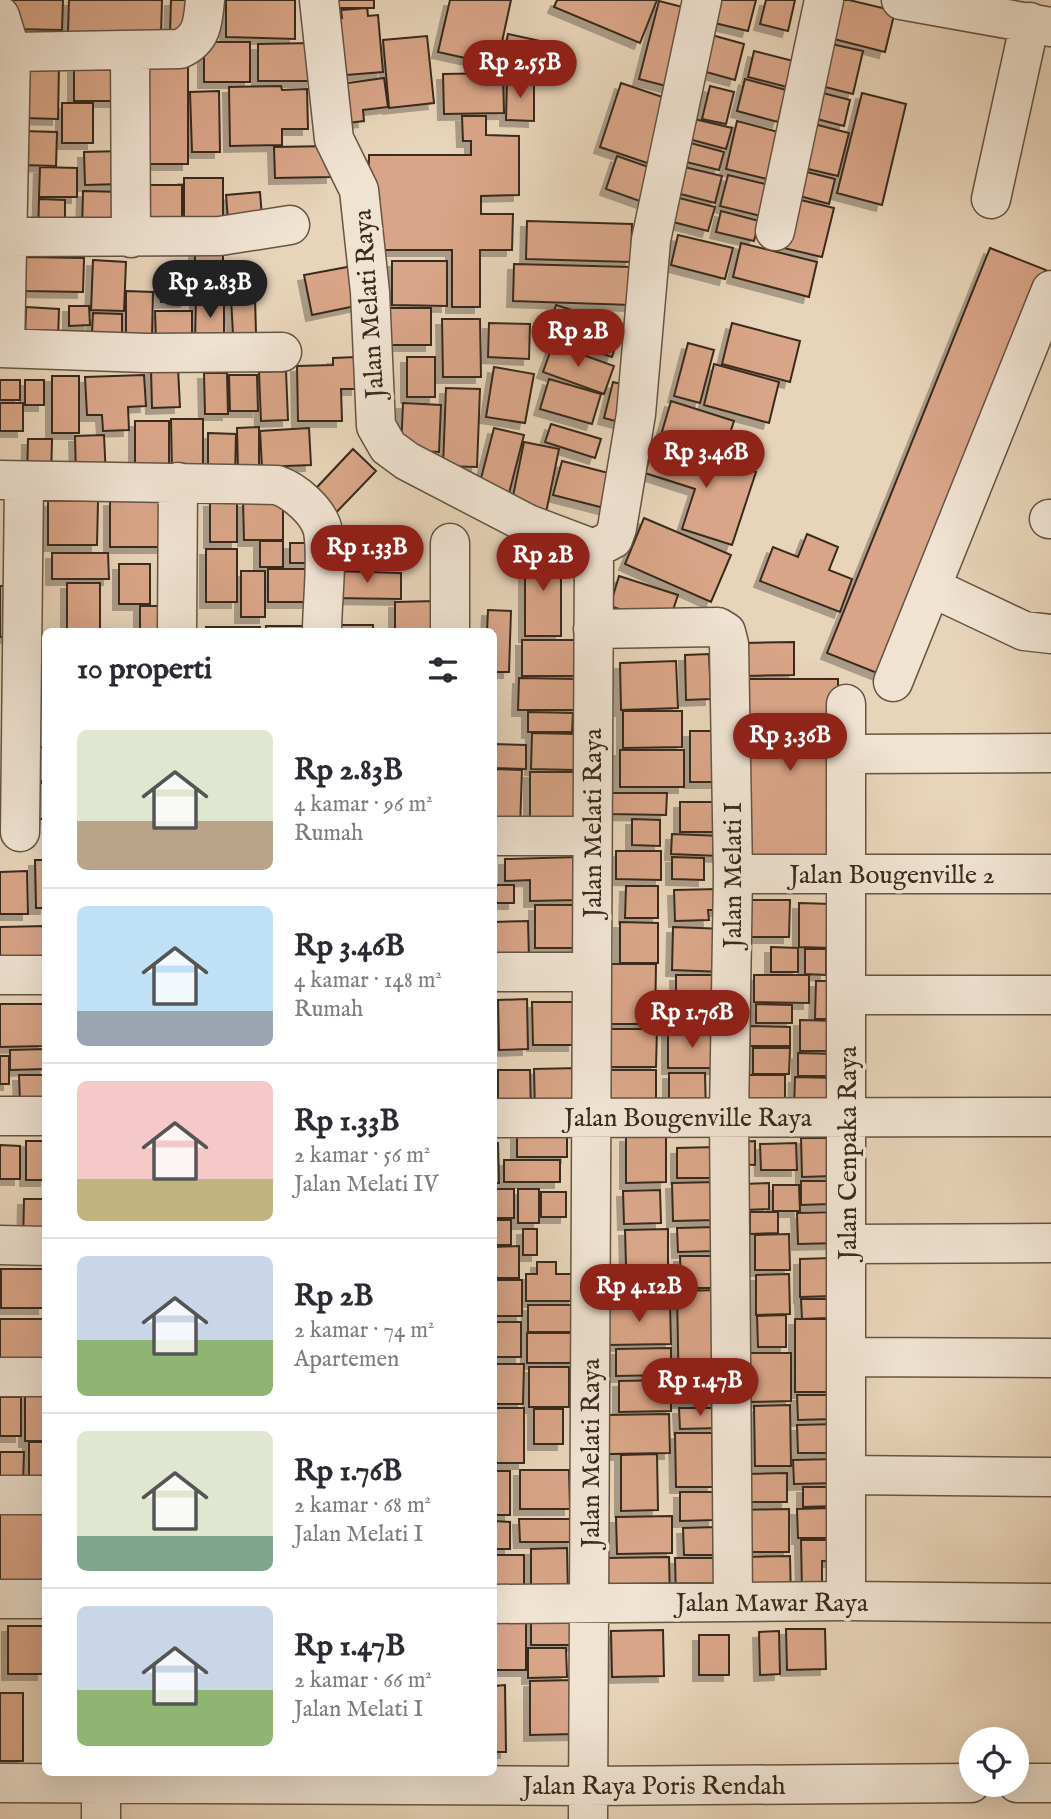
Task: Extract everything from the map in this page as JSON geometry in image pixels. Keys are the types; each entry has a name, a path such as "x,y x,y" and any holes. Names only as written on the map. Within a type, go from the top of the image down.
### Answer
{"street":[{"path":"11,52 130,52 180,49 195,42 203,26 205,0"},
{"name":"Jalan Melati Raya","path":"319,0 334,139 359,190 370,292 376,426 388,447 407,461 528,524 594,549 588,1802"},
{"path":"594,549 606,546 613,540 617,528 636,414 651,240 702,0"},
{"path":"775,231 824,0"},
{"path":"901,0 1040,24 991,199"},
{"path":"0,16 11,52 9,237 3,348 147,353 282,352"},
{"path":"130,52 131,238"},
{"path":"9,237 220,236 290,225"},
{"path":"892,682 933,588 1051,290"},
{"path":"22,832 12,481 178,482 277,485 287,488 307,506 323,530 321,628"},
{"path":"177,628 178,482"},
{"path":"450,543 450,628"},
{"path":"933,588 1024,631 1051,634"},
{"name":"Jalan Melati I","path":"593,628 718,627 726,632 729,644 733,874 729,1117 733,1602"},
{"name":"Jalan Cenpaka Raya","path":"846,704 846,1601"},
{"path":"846,754 1051,753"},
{"path":"497,836 592,836"},
{"name":"Jalan Bougenville 2","path":"733,874 1051,874"},
{"path":"497,972 592,972"},
{"path":"0,975 42,975"},
{"path":"846,995 1051,995"},
{"path":"0,1116 42,1116"},
{"name":"Jalan Bougenville Raya","path":"497,1118 1051,1118"},
{"path":"847,1244 1051,1243"},
{"path":"0,1245 42,1245"},
{"path":"846,1357 1051,1358"},
{"path":"0,1377 42,1377"},
{"path":"846,1475 1051,1476"},
{"path":"0,1494 42,1495"},
{"path":"0,1599 42,1599"},
{"name":"Jalan Mawar Raya","path":"497,1604 846,1601 1051,1603"},
{"name":"Jalan Raya Poris Rendah","path":"0,1783 101,1791 588,1802 959,1784"},
{"path":"1029,1783 1051,1783"}],"building":[{"path":"13,0 63,0 62,30 13,29"},
{"path":"69,0 162,0 161,35 68,32"},
{"path":"171,0 199,0 185,34 170,33"},
{"path":"226,0 295,0 295,39 226,37"},
{"path":"325,0 374,0 374,8 325,8"},
{"path":"450,0 511,0 497,65 438,52"},
{"path":"557,0 657,0 640,43 554,7"},
{"path":"707,0 756,0 748,31 702,20"},
{"path":"766,0 795,0 788,31 760,24"},
{"path":"831,0 849,0 895,11 885,52 822,36"},
{"path":"659,1 694,10 674,88 639,79"},
{"path":"367,8 368,16 378,15 383,72 334,76 329,19 342,18 341,10"},
{"path":"508,34 545,42 537,77 501,69"},
{"path":"708,34 744,44 735,80 699,70"},
{"path":"427,36 434,103 389,108 383,40"},
{"path":"204,42 250,42 250,82 204,82"},
{"path":"312,43 312,81 258,81 258,44"},
{"path":"827,43 863,51 853,94 817,85"},
{"path":"754,51 801,63 795,89 748,77"},
{"path":"142,59 188,59 188,164 142,164"},
{"path":"24,64 59,64 58,119 23,118"},
{"path":"74,67 115,68 115,101 74,101"},
{"path":"503,73 504,113 444,114 443,74"},
{"path":"384,78 388,107 363,110 364,121 339,124 334,85"},
{"path":"507,79 534,80 534,121 506,120"},
{"path":"745,79 786,90 778,122 737,111"},
{"path":"621,83 677,102 656,166 600,147"},
{"path":"281,86 282,90 307,89 308,129 282,129 282,145 230,146 229,87"},
{"path":"710,86 734,92 726,124 702,119"},
{"path":"811,90 850,100 844,126 805,116"},
{"path":"219,91 220,152 192,152 190,92"},
{"path":"862,93 906,104 882,205 837,193"},
{"path":"62,103 93,103 93,143 62,143"},
{"path":"462,116 486,116 486,135 519,136 519,195 481,196 481,214 513,214 512,250 480,250 480,307 452,307 452,250 374,250 368,219 369,155 471,155 471,141 463,141"},
{"path":"690,118 732,128 726,149 685,138"},
{"path":"737,121 782,133 771,180 726,169"},
{"path":"802,121 849,133 838,176 791,165"},
{"path":"22,131 57,132 56,166 21,165"},
{"path":"683,141 724,152 719,170 678,160"},
{"path":"331,146 332,177 275,178 274,147"},
{"path":"121,151 121,184 85,185 84,152"},
{"path":"617,156 660,171 648,204 606,189"},
{"path":"680,166 722,176 715,203 673,192"},
{"path":"40,167 77,168 77,197 39,197"},
{"path":"791,168 835,179 829,204 785,192"},
{"path":"728,175 773,186 765,217 720,206"},
{"path":"184,178 223,178 223,223 184,223"},
{"path":"142,185 182,185 182,221 142,221"},
{"path":"83,191 122,192 120,232 82,231"},
{"path":"260,192 262,217 228,220 226,195"},
{"path":"784,196 834,208 822,257 771,245"},
{"path":"675,197 715,207 708,231 669,221"},
{"path":"39,199 65,200 65,236 38,235"},
{"path":"721,211 759,221 754,241 716,232"},
{"path":"527,221 632,224 631,262 526,259"},
{"path":"678,235 733,248 725,279 671,265"},
{"path":"741,243 817,262 809,297 733,277"},
{"path":"195,246 223,246 223,291 195,291"},
{"path":"990,248 1046,270 882,675 827,653"},
{"path":"25,257 84,258 83,292 25,291"},
{"path":"93,260 126,262 124,311 91,310"},
{"path":"392,261 447,261 447,306 392,305"},
{"path":"514,264 631,267 631,305 513,301"},
{"path":"358,265 365,304 312,315 304,275"},
{"path":"160,270 185,270 186,301 161,302"},
{"path":"126,291 153,292 152,337 126,337"},
{"path":"196,295 224,295 224,344 195,344"},
{"path":"255,297 256,334 233,334 231,298"},
{"path":"556,305 622,326 612,357 546,335"},
{"path":"69,306 89,306 90,325 69,326"},
{"path":"26,307 59,309 58,340 25,338"},
{"path":"380,308 431,308 431,345 380,345"},
{"path":"155,311 192,311 192,341 156,341"},
{"path":"93,313 122,314 122,334 92,333"},
{"path":"442,319 480,319 481,377 443,377"},
{"path":"489,323 530,324 529,359 488,357"},
{"path":"732,323 800,341 790,382 722,364"},
{"path":"688,343 714,350 700,403 674,396"},
{"path":"553,344 614,366 604,394 543,372"},
{"path":"356,357 357,389 341,389 342,421 298,421 297,366 333,365 333,358"},
{"path":"407,357 435,357 435,397 407,397"},
{"path":"714,364 779,382 769,423 704,405"},
{"path":"494,367 534,374 525,423 486,417"},
{"path":"178,368 180,407 152,408 151,369"},
{"path":"286,371 288,420 261,421 259,372"},
{"path":"204,373 227,373 228,414 205,414"},
{"path":"144,375 146,406 128,407 129,430 103,431 102,415 87,415 85,377"},
{"path":"229,375 257,375 258,411 230,411"},
{"path":"52,376 79,376 79,433 52,433"},
{"path":"549,379 601,394 592,424 540,409"},
{"path":"0,380 20,380 20,400 0,400"},
{"path":"25,380 44,380 44,405 25,405"},
{"path":"613,382 632,387 623,423 604,418"},
{"path":"446,388 480,389 477,467 443,466"},
{"path":"671,401 734,421 723,455 661,435"},
{"path":"0,403 23,403 23,431 0,431"},
{"path":"403,403 441,405 439,452 401,450"},
{"path":"171,419 203,419 203,472 172,472"},
{"path":"135,421 169,421 169,465 135,465"},
{"path":"551,424 601,439 595,458 545,442"},
{"path":"259,427 259,470 238,470 237,428"},
{"path":"309,428 311,465 262,467 260,431"},
{"path":"494,428 524,435 507,501 477,494"},
{"path":"208,433 236,434 235,477 208,477"},
{"path":"104,435 106,477 76,478 75,436"},
{"path":"28,439 52,439 51,481 27,480"},
{"path":"655,441 756,472 732,545 682,529 695,489 645,473"},
{"path":"524,442 559,449 546,513 511,506"},
{"path":"353,449 376,471 327,522 305,500"},
{"path":"562,461 616,475 608,509 553,495"},
{"path":"110,500 164,501 165,547 110,547"},
{"path":"48,501 98,501 97,545 48,545"},
{"path":"210,501 237,501 237,542 210,542"},
{"path":"243,501 283,501 283,540 244,540"},
{"path":"644,518 731,555 711,602 625,564"},
{"path":"807,534 838,547 829,570 852,579 840,612 760,581 773,547 798,557"},
{"path":"260,541 283,541 283,567 260,567"},
{"path":"290,543 314,543 315,563 290,563"},
{"path":"206,549 237,549 237,602 206,602"},
{"path":"525,550 561,550 561,636 525,636"},
{"path":"52,553 108,553 109,579 52,579"},
{"path":"119,564 150,564 150,604 119,604"},
{"path":"268,569 311,569 311,602 268,602"},
{"path":"241,571 265,571 265,617 241,617"},
{"path":"333,571 401,573 401,599 332,598"},
{"path":"619,576 678,595 668,625 610,606"},
{"path":"67,583 100,583 100,628 67,628"},
{"path":"0,586 8,586 8,637 0,637"},
{"path":"436,601 437,628 395,628 395,602"},
{"path":"140,606 166,606 166,628 140,628"},
{"path":"488,610 511,611 509,672 497,672 497,628 487,628"},
{"path":"336,625 373,625 373,628 336,628"},
{"path":"266,626 308,626 308,628"},
{"path":"206,627 260,627 260,628"},
{"path":"522,640 578,640 578,676 522,676"},
{"path":"794,642 794,675 742,676 741,643"},
{"path":"709,654 711,699 686,700 685,655"},
{"path":"676,661 678,708 621,710 620,663"},
{"path":"519,678 577,679 577,710 518,710"},
{"path":"740,679 838,679 839,866 741,866"},
{"path":"623,711 682,711 682,747 623,748"},
{"path":"528,712 573,713 572,732 528,732"},
{"path":"690,731 726,731 727,782 690,782"},
{"path":"532,733 576,734 575,770 531,769"},
{"path":"497,744 526,745 526,769 497,768"},
{"path":"28,747 42,747 42,781 29,781"},
{"path":"620,750 684,750 684,787 620,787"},
{"path":"497,769 522,770 520,828 497,828"},
{"path":"530,772 577,772 577,822 530,822"},
{"path":"37,783 42,783 42,819 37,819"},
{"path":"611,793 667,793 666,815 611,814"},
{"path":"680,802 730,802 729,832 680,832"},
{"path":"632,819 660,820 660,846 632,845"},
{"path":"672,834 721,836 720,856 671,854"},
{"path":"616,851 661,851 661,880 616,879"},
{"path":"578,857 578,900 530,901 530,880 505,881 505,859"},
{"path":"672,857 704,858 704,880 672,879"},
{"path":"35,860 42,860 42,908 36,908"},
{"path":"27,871 28,914 0,914 0,872"},
{"path":"497,885 514,885 514,903 497,903"},
{"path":"626,886 658,886 658,918 625,918"},
{"path":"718,889 719,910 708,910 709,920 675,921 674,890"},
{"path":"747,900 790,900 789,937 747,937"},
{"path":"799,903 832,904 832,948 799,947"},
{"path":"535,905 578,905 579,948 535,948"},
{"path":"528,921 529,958 497,958 497,922"},
{"path":"620,922 658,923 658,963 620,963"},
{"path":"42,926 42,958 0,958 0,927"},
{"path":"673,927 725,929 723,972 672,970"},
{"path":"771,947 798,948 798,972 771,972"},
{"path":"805,949 826,949 826,975 805,974"},
{"path":"607,964 656,964 655,1024 606,1024"},
{"path":"676,975 722,975 722,1026 676,1026"},
{"path":"754,975 809,975 809,1003 754,1002"},
{"path":"816,981 837,981 836,1019 815,1019"},
{"path":"527,999 528,1049 499,1050 498,1000"},
{"path":"532,1002 574,1002 574,1045 533,1045"},
{"path":"0,1004 42,1004 42,1046 0,1047"},
{"path":"756,1004 792,1005 792,1023 756,1023"},
{"path":"800,1020 839,1021 839,1051 800,1051"},
{"path":"750,1026 790,1027 790,1046 750,1046"},
{"path":"605,1029 657,1029 656,1067 605,1067"},
{"path":"668,1031 717,1031 717,1068 668,1068"},
{"path":"753,1048 790,1048 789,1074 753,1074"},
{"path":"42,1049 42,1069 10,1070 10,1050"},
{"path":"798,1053 835,1054 835,1076 798,1076"},
{"path":"0,1056 9,1056 9,1084 0,1084"},
{"path":"579,1068 580,1113 535,1114 534,1069"},
{"path":"498,1070 530,1070 531,1112 498,1112"},
{"path":"604,1070 656,1070 656,1116 604,1115"},
{"path":"669,1073 705,1073 706,1116 669,1116"},
{"path":"19,1075 42,1075 42,1102 20,1103"},
{"path":"748,1075 785,1075 785,1112 747,1112"},
{"path":"795,1077 836,1078 836,1110 794,1110"},
{"path":"517,1134 567,1134 567,1157 517,1157"},
{"path":"666,1135 666,1182 626,1183 626,1136"},
{"path":"801,1138 832,1138 833,1176 802,1177"},
{"path":"26,1141 42,1141 42,1180 26,1180"},
{"path":"755,1141 755,1165 735,1164 734,1142"},
{"path":"497,1143 498,1143 497,1183"},
{"path":"796,1143 797,1170 761,1170 760,1144"},
{"path":"0,1145 20,1146 20,1179 0,1179"},
{"path":"717,1147 717,1178 677,1178 677,1148"},
{"path":"504,1160 560,1160 560,1182 504,1182"},
{"path":"801,1181 830,1181 830,1204 801,1205"},
{"path":"716,1182 716,1220 673,1221 672,1183"},
{"path":"769,1183 769,1209 743,1210 743,1184"},
{"path":"773,1185 799,1185 800,1211 773,1211"},
{"path":"497,1189 514,1189 514,1218 497,1218"},
{"path":"518,1189 539,1189 539,1223 518,1223"},
{"path":"660,1190 661,1223 624,1224 623,1191"},
{"path":"541,1192 566,1192 566,1217 541,1217"},
{"path":"24,1199 42,1199 42,1244 23,1244"},
{"path":"750,1212 778,1212 778,1233 750,1234"},
{"path":"839,1212 839,1243 798,1244 797,1213"},
{"path":"497,1220 511,1220 511,1245 497,1245"},
{"path":"716,1227 717,1251 678,1252 677,1228"},
{"path":"523,1229 537,1229 537,1255 523,1255"},
{"path":"668,1229 668,1266 626,1266 625,1230"},
{"path":"789,1234 790,1270 755,1270 755,1235"},
{"path":"519,1246 519,1278 497,1278 497,1247"},
{"path":"680,1256 713,1256 714,1288 681,1288"},
{"path":"832,1258 833,1296 800,1297 800,1259"},
{"path":"537,1262 556,1262 556,1274 574,1274 574,1301 526,1301 526,1274 537,1274"},
{"path":"1,1269 42,1269 42,1308 1,1308"},
{"path":"671,1272 672,1299 621,1299 621,1273"},
{"path":"789,1274 790,1314 756,1315 756,1275"},
{"path":"497,1280 522,1280 522,1316 497,1316"},
{"path":"720,1290 721,1401 679,1402 677,1291"},
{"path":"801,1299 827,1299 827,1318 802,1319"},
{"path":"670,1303 671,1344 608,1345 608,1304"},
{"path":"528,1305 575,1305 575,1332 528,1332"},
{"path":"786,1315 786,1347 758,1347 757,1316"},
{"path":"0,1319 42,1319 42,1369 0,1369"},
{"path":"795,1319 835,1319 836,1392 795,1392"},
{"path":"497,1322 521,1322 521,1357 497,1357"},
{"path":"527,1333 574,1333 574,1363 527,1363"},
{"path":"671,1348 671,1375 616,1376 616,1349"},
{"path":"747,1353 791,1353 791,1401 748,1402"},
{"path":"497,1364 524,1364 523,1404 497,1404"},
{"path":"529,1367 569,1367 569,1407 529,1407"},
{"path":"671,1380 671,1411 619,1412 619,1381"},
{"path":"25,1393 42,1393 42,1441 25,1441"},
{"path":"797,1395 832,1395 833,1419 798,1420"},
{"path":"0,1397 21,1397 21,1436 0,1436"},
{"path":"790,1405 791,1466 755,1466 754,1406"},
{"path":"497,1408 524,1408 524,1463 497,1463"},
{"path":"679,1408 721,1408 721,1428 680,1429"},
{"path":"534,1409 563,1409 563,1444 534,1444"},
{"path":"669,1414 670,1453 607,1454 606,1415"},
{"path":"836,1424 836,1453 798,1453 797,1425"},
{"path":"675,1433 712,1433 713,1487 676,1487"},
{"path":"29,1442 42,1442 42,1492 29,1492"},
{"path":"0,1452 24,1452 23,1486 0,1486"},
{"path":"657,1454 658,1510 621,1511 621,1455"},
{"path":"837,1459 837,1483 794,1484 793,1460"},
{"path":"520,1470 569,1470 570,1509 520,1509"},
{"path":"497,1471 510,1471 510,1515 497,1515"},
{"path":"787,1473 787,1502 745,1502 745,1474"},
{"path":"803,1487 833,1487 834,1506 803,1507"},
{"path":"680,1492 714,1492 714,1520 680,1521"},
{"path":"834,1508 834,1538 798,1538 797,1509"},
{"path":"789,1509 789,1552 738,1552 737,1510"},
{"path":"42,1513 42,1587 0,1587 0,1514"},
{"path":"672,1516 672,1553 617,1554 616,1517"},
{"path":"519,1519 573,1519 573,1542 520,1542"},
{"path":"497,1521 510,1522 510,1549 497,1549"},
{"path":"717,1527 717,1555 684,1555 683,1528"},
{"path":"801,1540 832,1540 833,1561 822,1561 822,1592 802,1592"},
{"path":"567,1548 568,1594 531,1594 531,1549"},
{"path":"497,1555 524,1555 524,1600 497,1600"},
{"path":"790,1556 791,1599 742,1600 741,1557"},
{"path":"669,1557 670,1600 605,1601 605,1558"},
{"path":"675,1558 722,1558 723,1598 676,1599"},
{"path":"531,1617 575,1617 575,1645 531,1645"},
{"path":"497,1622 526,1622 526,1670 497,1670"},
{"path":"8,1626 42,1626 42,1674 8,1674"},
{"path":"786,1629 825,1629 826,1669 787,1670"},
{"path":"663,1630 664,1676 612,1677 611,1631"},
{"path":"779,1631 780,1674 760,1675 759,1632"},
{"path":"699,1635 729,1635 729,1675 699,1675"},
{"path":"528,1648 566,1648 567,1677 528,1678"},
{"path":"575,1680 575,1734 530,1735 530,1681"},
{"path":"505,1685 506,1752 497,1752 497,1686"},
{"path":"0,1693 23,1693 23,1761 0,1761"}]}
